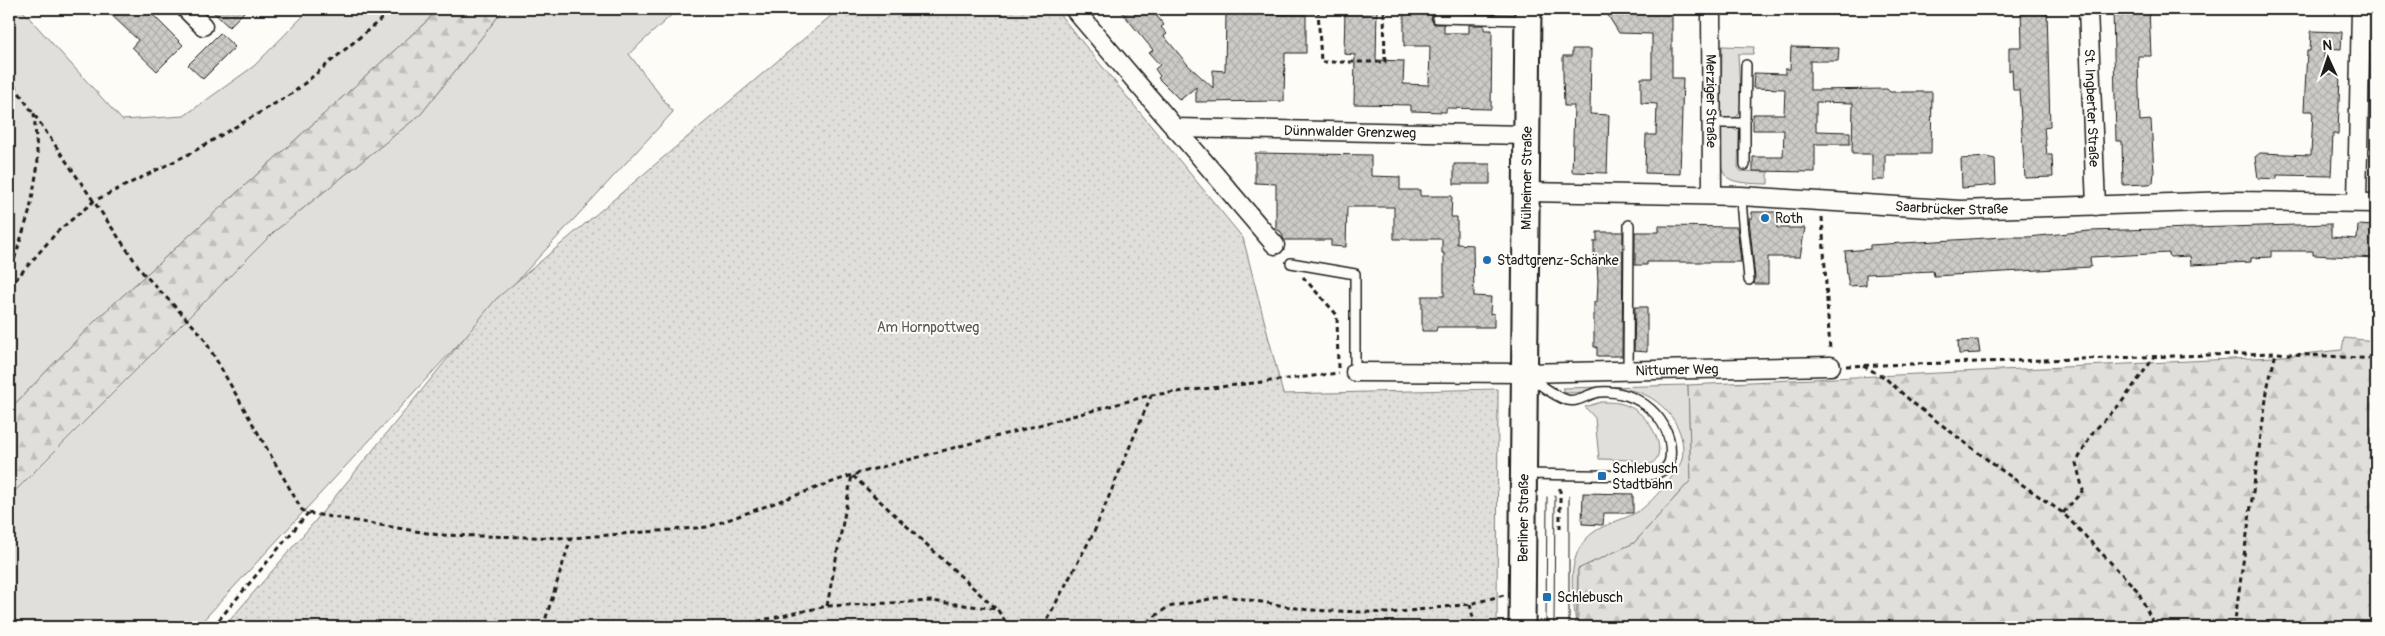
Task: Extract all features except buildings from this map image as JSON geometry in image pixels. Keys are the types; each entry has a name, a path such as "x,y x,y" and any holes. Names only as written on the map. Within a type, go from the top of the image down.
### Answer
{"main road":[{"name":"Mülheimer Straße","path":"1524,409 1528,14"},
{"name":"Berliner Straße","path":"1522,627 1532,474 1524,409"}],"street":[{"path":"186,9 203,26"},
{"path":"1074,9 1275,245"},
{"name":"Merziger Straße","path":"1711,9 1712,195"},
{"name":"St. Ingberter Straße","path":"2088,9 2096,206"},
{"path":"2357,202 2361,9"},
{"name":"Dünnwalder Grenzweg","path":"1174,128 1527,135"},
{"name":"Saarbrücker Straße","path":"1526,192 1740,196 1960,210 2232,201 2376,203"},
{"name":"Nittumer Weg","path":"1524,373 1830,366"},
{"path":"1347,373 1524,373"}],"lane":[{"path":"1438,18 1528,14"},
{"path":"1745,164 1746,65"},
{"path":"1711,123 1745,123"},
{"path":"1740,196 1749,280"},
{"path":"1628,372 1629,225"},
{"path":"1291,263 1355,274 1347,373"},
{"path":"1524,373 1567,400 1579,399 1598,392 1616,392 1634,397 1648,406 1662,422 1669,443 1669,464 1654,475 1532,474"}],"path":[{"path":"9,288 58,231 94,201 191,153 293,93 385,16 390,9"},
{"path":"1318,9 1321,62 1385,62 1384,9"},
{"path":"9,78 143,273 202,335 302,510 308,513 439,535 571,538 708,527 852,475 1151,395 1347,373 1337,315 1291,263"},
{"path":"9,276 30,210 38,164 34,113"},
{"path":"1821,202 1830,366"},
{"path":"2234,627 2268,385 2276,353"},
{"path":"2155,627 2138,591 2063,514 1913,404 1884,377 1862,366 2156,355 2276,353 2376,359"},
{"path":"2063,514 2083,490 2076,463 2093,432 2121,403 2156,355"},
{"path":"1043,627 1094,532 1151,395"},
{"path":"827,606 852,475"},
{"path":"852,475 997,610 1009,627"},
{"path":"1560,475 1560,529"},
{"path":"214,627 308,513"},
{"path":"543,627 571,538"},
{"path":"1140,627 1168,607 1226,596 1308,610 1391,613 1470,604 1506,594"},
{"path":"731,627 827,606 931,601 997,610"},
{"path":"1470,604 1476,627"}],"green space":[{"path":"9,9 21,9 122,120 184,116 254,66 310,9 437,9 427,21 97,319 9,410"},
{"path":"437,9 504,9 421,114 275,231 9,497 9,410 97,319 427,21"},
{"path":"504,9 678,9 629,54 673,112 197,627 9,627 9,497 275,231 421,114"},
{"name":"Am Hornpottweg","path":"839,9 1055,9 1243,238 1283,394 1498,389 1497,627 224,627 316,520 496,299"},
{"path":"1722,46 1754,47 1753,54 1738,54 1741,111 1735,118 1730,119 1721,117"},
{"path":"1721,128 1732,128 1739,132 1738,167 1740,171 1768,172 1768,184 1738,182 1729,179 1724,174 1721,157"},
{"path":"2344,338 2376,341 2376,627 1578,627 1578,569 1634,543 1691,480 1688,385 2273,357 2342,350"},
{"path":"1688,385 1691,480 1634,543 1578,569 1576,627 1572,582 1575,560 1579,549 1585,540 1597,530 1632,515 1650,502 1676,472 1682,459 1683,448 1678,427 1672,418 1665,409 1648,396 1620,389 1566,393 1562,388"},
{"path":"1601,402 1618,403 1628,406 1646,420 1658,441 1659,451 1656,460 1648,465 1634,467 1634,460 1599,459 1595,418 1585,407"}],"tram line":[{"path":"1554,627 1555,496"},
{"path":"1569,496 1569,627"},
{"path":"1546,627 1547,497"}],"place":[{"name":"Roth","path":"1765,218"},
{"name":"Stadtgrenz-Schänke","path":"1487,260"},
{"name":"Schlebusch Stadtbahn","path":"1602,476"},
{"name":"Schlebusch","path":"1547,597"}]}
